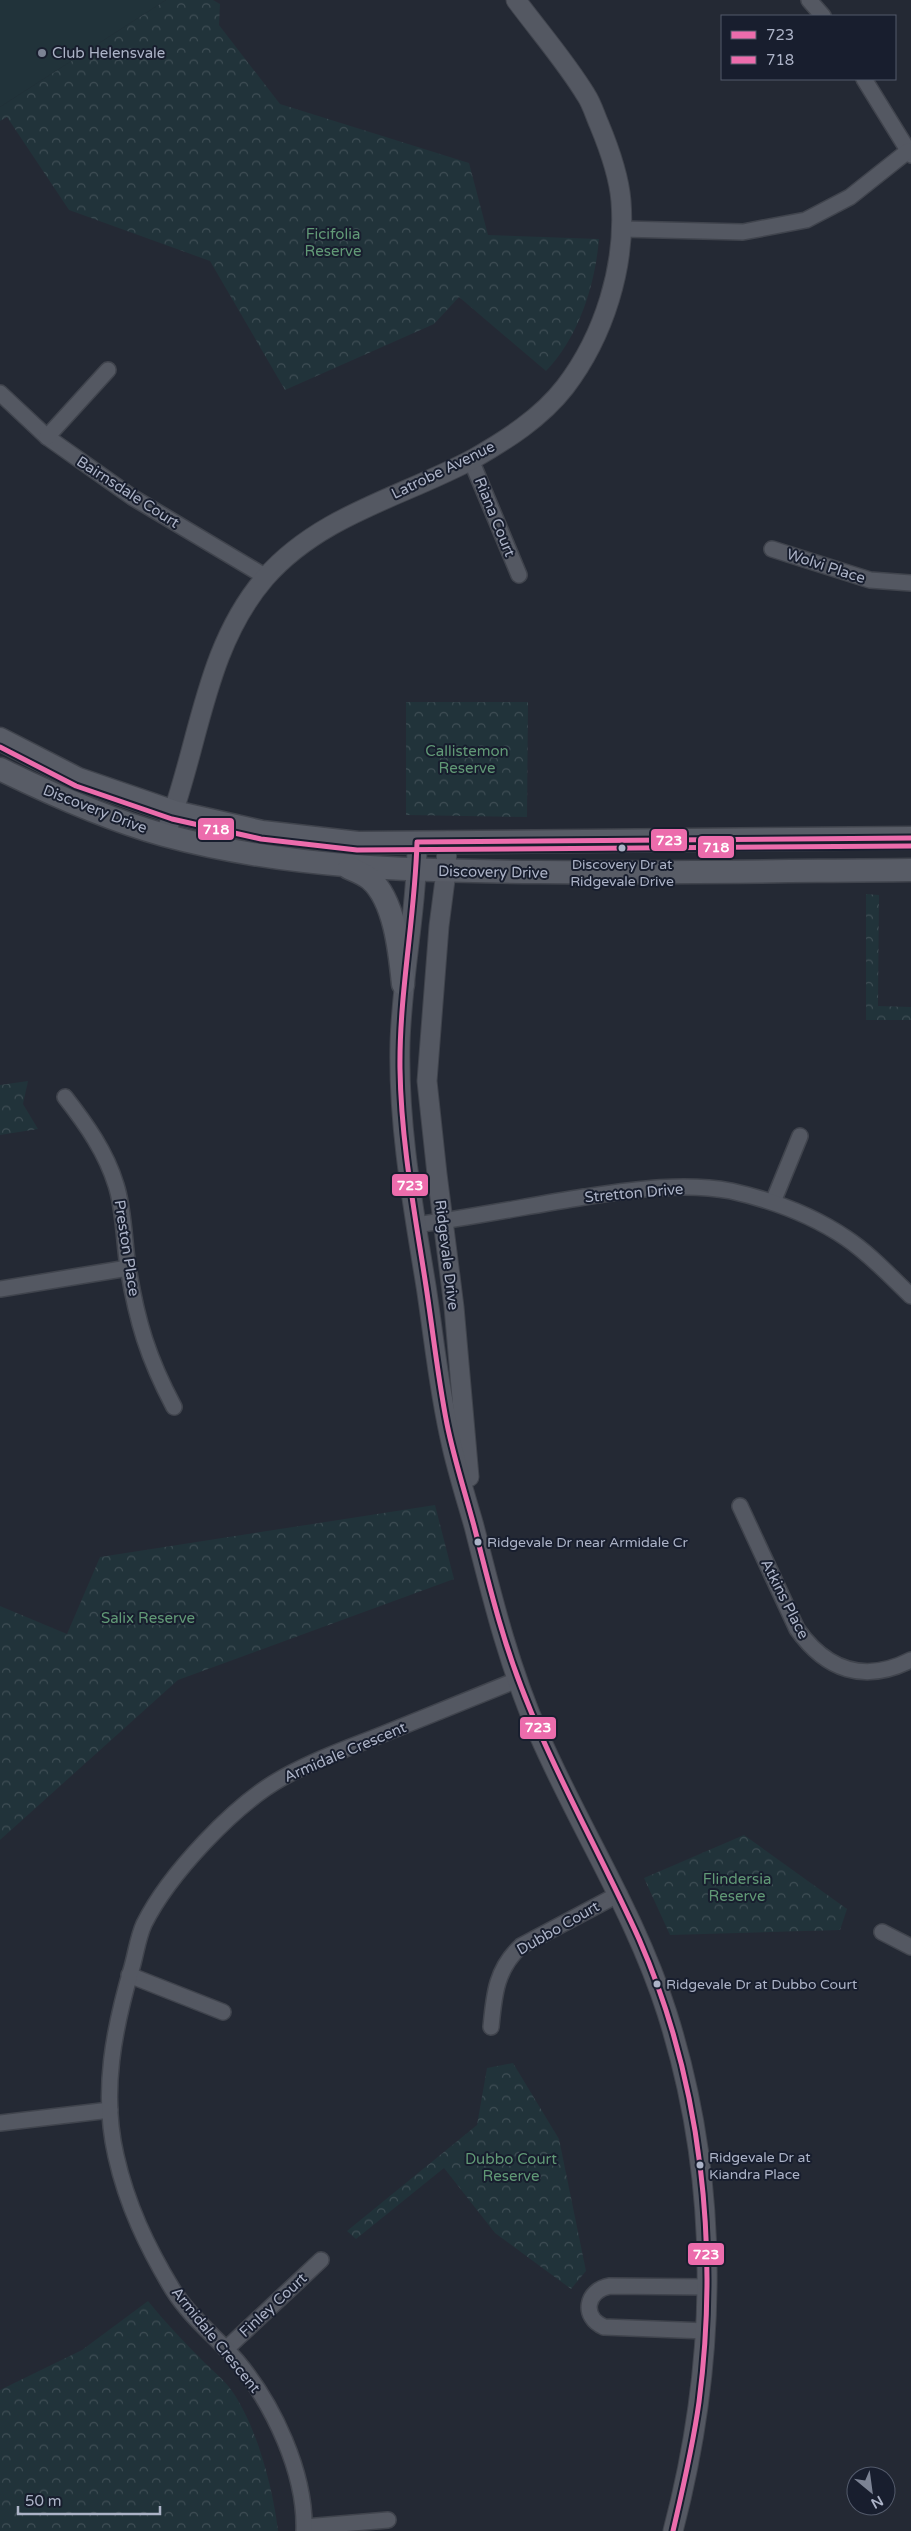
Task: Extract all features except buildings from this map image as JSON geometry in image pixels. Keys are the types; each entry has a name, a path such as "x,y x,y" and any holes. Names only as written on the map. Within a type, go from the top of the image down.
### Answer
{"main road":[{"name":"Discovery Drive","path":"0,739 78,779 174,812 262,832 358,843 911,838"},
{"name":"Discovery Drive","path":"0,769 75,804 165,835 248,853 344,865 446,872 911,870"},
{"path":"344,865 368,877 382,898 398,934 403,984"}],"street":[{"name":"Latrobe Avenue","path":"165,835 174,812 215,668 226,638 242,608 266,577 304,542 346,517 472,460 522,429 564,388 593,342 612,290 622,229 621,198 608,145 587,96 516,0"},
{"path":"808,0 822,15"},
{"path":"622,229 743,232 806,220 850,197 910,153 865,80"},
{"path":"47,437 108,370"},
{"name":"Bairnsdale Court","path":"0,394 47,437 132,497 266,577"},
{"name":"Riana Court","path":"472,460 519,575"},
{"name":"Wolvi Place","path":"772,549 870,580 911,583"},
{"name":"Ridgevale Drive","path":"447,841 428,1081 454,1307 472,1520"},
{"name":"Ridgevale Drive","path":"417,842 417,870 403,984 400,1048 405,1147 450,1440 499,1627 517,1680 539,1736 619,1894 656,1981 680,2056 693,2117 703,2187 707,2286 706,2331 700,2401 690,2458 672,2531"},
{"name":"Preston Place","path":"65,1096 86,1124 102,1151 117,1186 128,1268 143,1340 154,1370 174,1407"},
{"path":"774,1202 800,1136"},
{"name":"Stretton Drive","path":"416,1225 623,1191 661,1188 698,1188 730,1191 774,1202 813,1219 846,1238 877,1262 911,1296"},
{"path":"0,1289 128,1268"},
{"name":"Atkins Place","path":"740,1506 797,1629 808,1645 822,1657 858,1672 884,1671 911,1660"},
{"name":"Armidale Crescent","path":"304,2529 293,2462 278,2424 257,2387 226,2349 175,2293 145,2242 132,2212 115,2154 110,2110 113,2045 118,2016 144,1924 189,1860 212,1834 247,1802 281,1778 328,1756 517,1680"},
{"name":"Dubbo Court","path":"491,2027 495,1986 510,1956 521,1946 619,1894"},
{"path":"882,1932 911,1947"},
{"path":"129,1975 223,2012"},
{"path":"0,2124 110,2110"},
{"name":"Finley Court","path":"226,2349 321,2260"},
{"path":"706,2331 604,2328 593,2320 588,2308 592,2295 597,2290 610,2286 707,2286"},
{"path":"304,2529 388,2520"}],"green space":[{"name":"Club Helensvale","path":"0,0 166,0 0,107"},
{"name":"Ficifolia Reserve","path":"166,0 213,0 220,4 219,25 280,104 469,163 488,235 599,239 594,274 583,310 568,342 546,371 459,297 434,324 285,390 210,261 69,210 7,117 0,121 0,107"},
{"name":"Callistemon Reserve","path":"406,702 528,702 527,817 406,815"},
{"path":"866,894 879,895 878,1006 911,1007 911,1020 866,1020"},
{"path":"28,1081 23,1104 38,1129 0,1135 0,1085"},
{"name":"Salix Reserve","path":"435,1505 454,1579 178,1680 0,1840 0,1606 67,1634 100,1557"},
{"name":"Flindersia Reserve","path":"744,1835 847,1909 840,1930 670,1935 644,1878"},
{"name":"Dubbo Court Reserve","path":"513,2063 559,2139 586,2271 571,2289 495,2233 444,2168 356,2239 347,2231 477,2125 487,2068"},
{"path":"148,2301 181,2339 226,2384 239,2401 262,2456 272,2495 278,2531 0,2531 0,2390 82,2350"}],"transit line":[{"name":"718","path":"0,747 76,786 172,819 261,839 357,850 911,846"},
{"name":"723","path":"673,2531 697,2418 705,2344 707,2285 705,2225 700,2166 691,2108 678,2050 660,1994 639,1939 546,1747 514,1668 494,1602 447,1424 409,1178 401,1096 400,1041 417,842 911,838"}],"place":[{"name":"Club Helensvale","path":"42,53"},
{"name":"Discovery Dr at Ridgevale Drive","path":"622,848"},
{"name":"Ridgevale Dr near Armidale Cr","path":"478,1542"},
{"name":"Ridgevale Dr at Dubbo Court","path":"657,1984"},
{"name":"Ridgevale Dr at Kiandra Place","path":"700,2165"}]}
